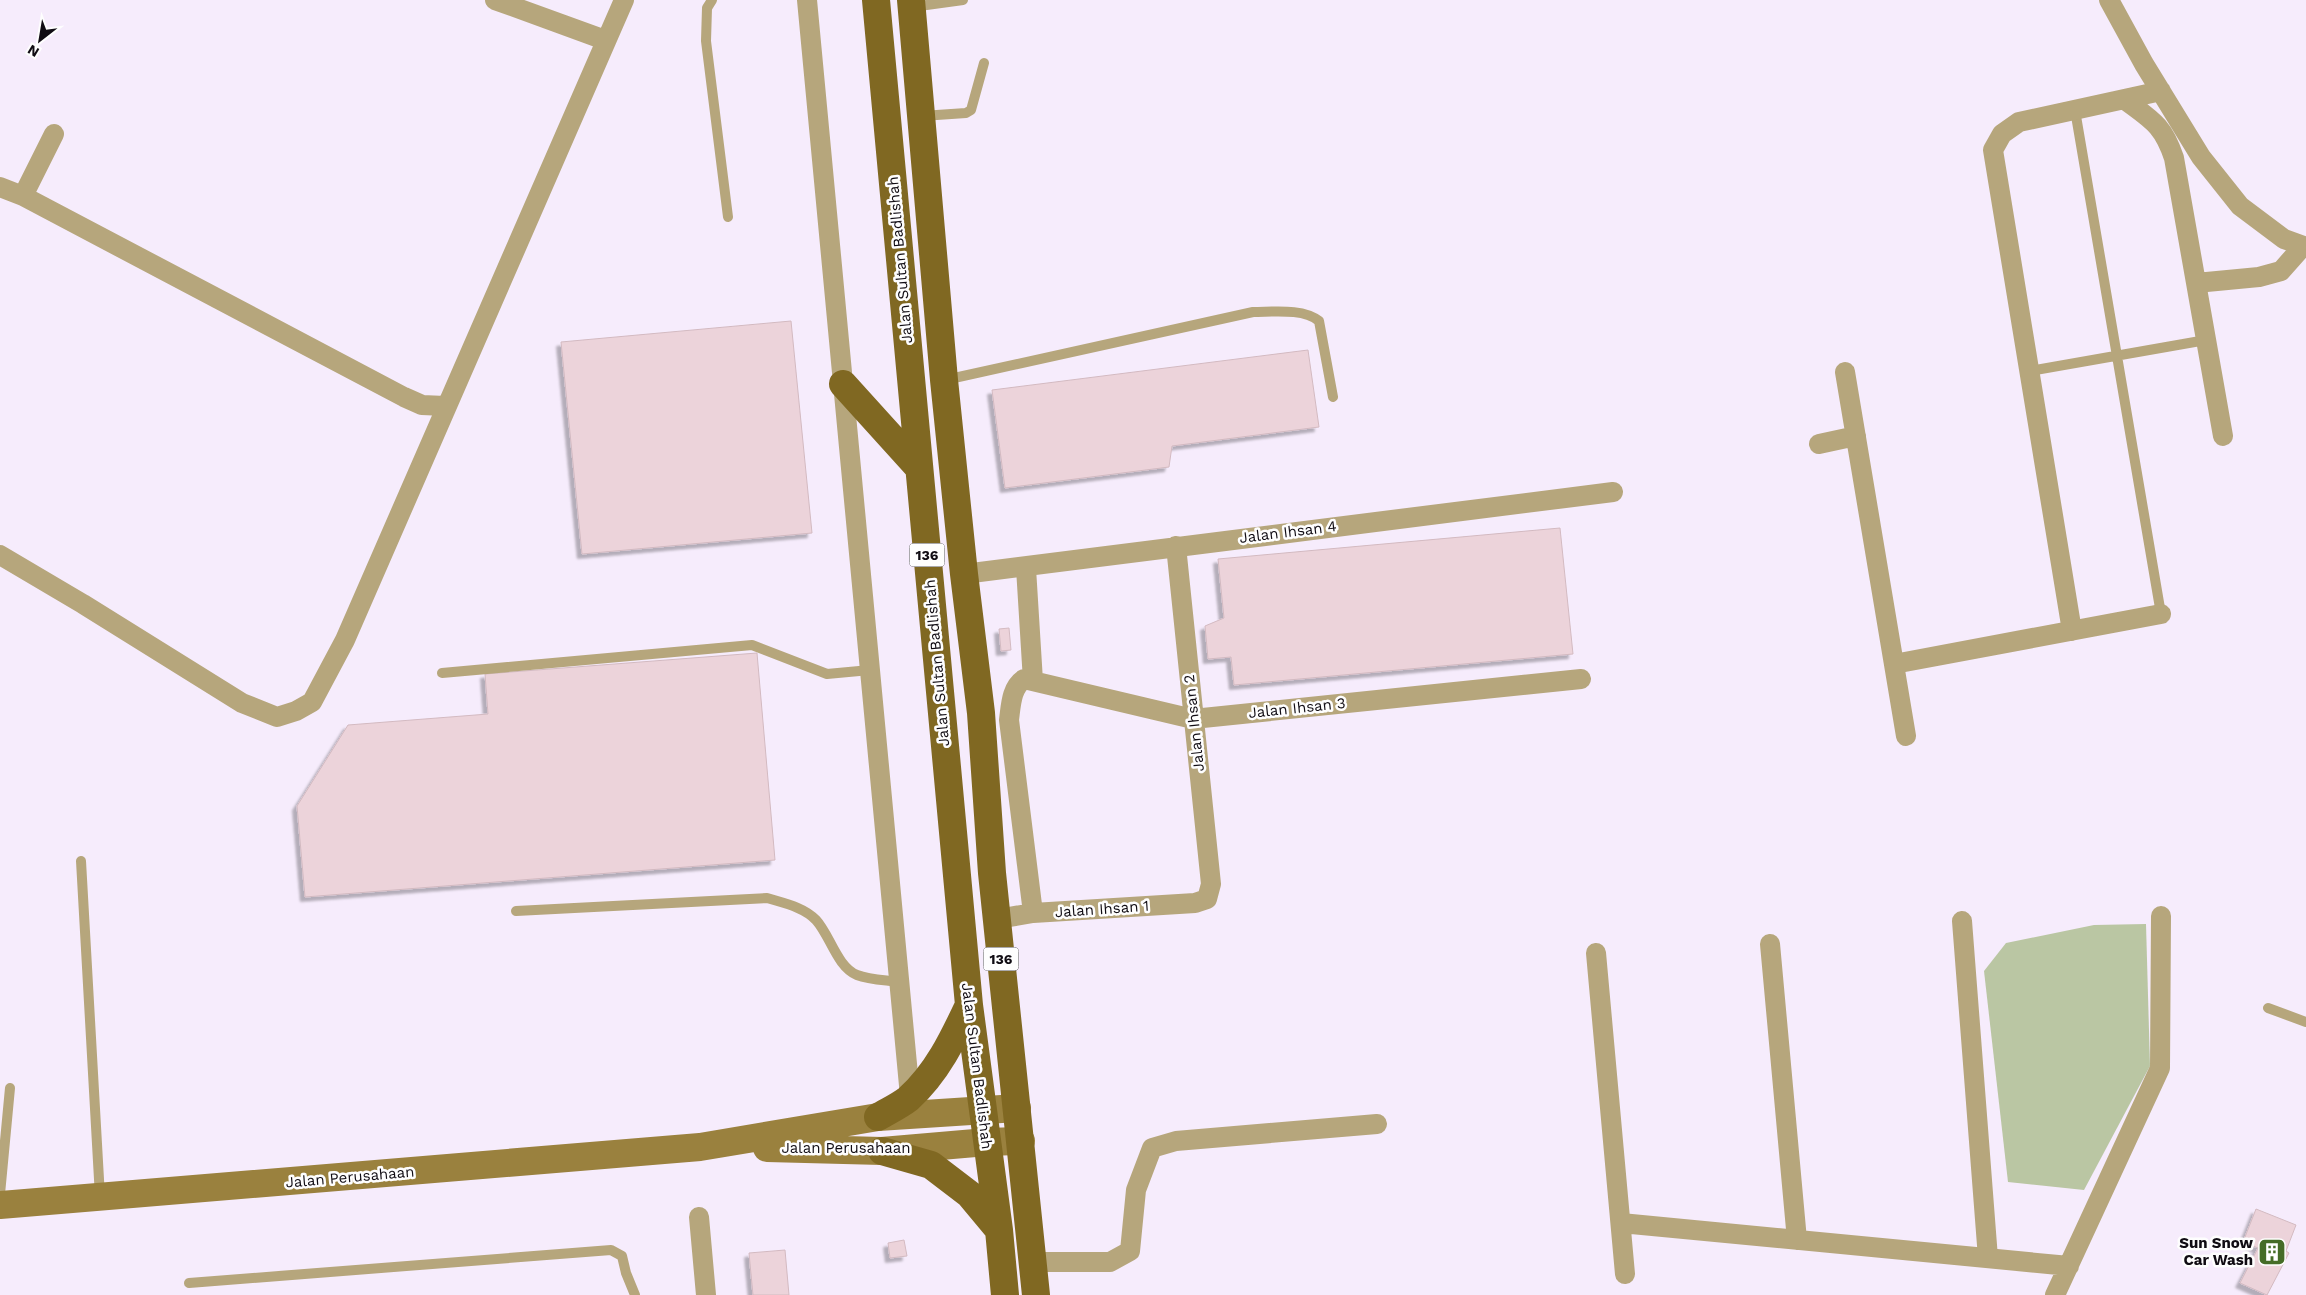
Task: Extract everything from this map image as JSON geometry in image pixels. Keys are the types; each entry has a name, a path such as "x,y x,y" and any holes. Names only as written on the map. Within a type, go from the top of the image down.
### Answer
{"main road":[{"name":"Jalan Sultan Badlishah","path":"876,0 969,1005 999,1230 1005,1295"},
{"name":"136","path":"911,3 944,380 964,574 981,713 987,811 997,919 1036,1295"},
{"path":"843,384 919,468"},
{"path":"878,1118 910,1096 931,1074 948,1050 969,1005"},
{"name":"Jalan Perusahaan","path":"0,1205 700,1147 878,1118 982,1109 1017,1108"},
{"name":"Jalan Perusahaan","path":"700,1147 882,1151 1021,1141"},
{"path":"882,1151 930,1166 969,1194 999,1230"}],"street":[{"path":"495,0 605,40"},
{"path":"0,555 83,604 242,703 277,717 296,711 312,702 344,640 624,0"},
{"path":"807,0 910,1096"},
{"path":"2109,0 2201,158 2240,206 2284,238 2304,246 2280,272 2260,277 2196,283"},
{"path":"2072,631 1993,150 2002,134 2019,122 2161,92"},
{"path":"2125,100 2156,123 2167,137 2174,158 2223,436"},
{"path":"23,196 54,134"},
{"path":"0,187 23,196 422,406 445,406"},
{"path":"1845,372 1906,736"},
{"path":"1819,444 1856,436"},
{"name":"Jalan Ihsan 4","path":"964,574 1026,568 1176,546 1613,492"},
{"name":"Jalan Ihsan 2","path":"1176,546 1210,884 1207,899"},
{"path":"1026,568 1025,682 1012,698 1009,720 1033,914"},
{"path":"1894,664 2161,614"},
{"name":"Jalan Ihsan 3","path":"1025,682 1193,719 1581,679"},
{"name":"Jalan Ihsan 1","path":"997,919 1033,914 1195,903 1207,899"},
{"path":"2055,1295 2160,1068 2161,916"},
{"path":"1962,921 1988,1258"},
{"path":"1770,944 1798,1240"},
{"path":"1596,953 1625,1274"},
{"path":"1033,1262 1110,1262 1130,1251 1136,1190 1152,1148 1176,1140 1377,1124"},
{"path":"700,1217 706,1295"},
{"path":"1621,1223 2068,1266"}],"lane":[{"path":"712,0 707,8 706,41 728,217"},
{"path":"911,3 963,0"},
{"path":"921,116 966,113 971,110 984,63"},
{"path":"2075,110 2161,614"},
{"path":"944,380 1253,312 1304,314 1312,316 1319,321 1333,397"},
{"path":"2030,371 2206,340"},
{"path":"442,673 752,645 828,674 870,670"},
{"path":"81,861 100,1198"},
{"path":"516,911 767,898 797,907 815,918 843,964 856,975 899,982"},
{"path":"2268,1008 2306,1022"},
{"path":"0,1194 10,1088"},
{"path":"189,1283 611,1250 622,1256 626,1273 635,1295"}],"green space":[{"path":"2146,924 2150,1066 2084,1190 2008,1182 1984,971 2006,943 2094,925"}],"building":[{"path":"791,321 812,533 582,554 561,342"},
{"path":"1308,350 1319,427 1172,446 1169,467 1005,488 992,390"},
{"path":"1560,528 1573,654 1234,685 1231,657 1208,659 1205,626 1224,618 1218,559"},
{"path":"1009,628 1011,650 1001,651 999,629"},
{"path":"757,653 775,860 305,897 297,806 348,725 488,714 485,674"},
{"name":"Sun Snow Car Wash","path":"2256,1209 2296,1225 2286,1251 2289,1253 2267,1295 2240,1283 2258,1248 2243,1242"},
{"path":"904,1240 907,1256 890,1258 888,1243"},
{"path":"785,1250 789,1295 753,1295 749,1253"}],"place":[{"name":"Sun Snow Car Wash","path":"2272,1252"}]}
